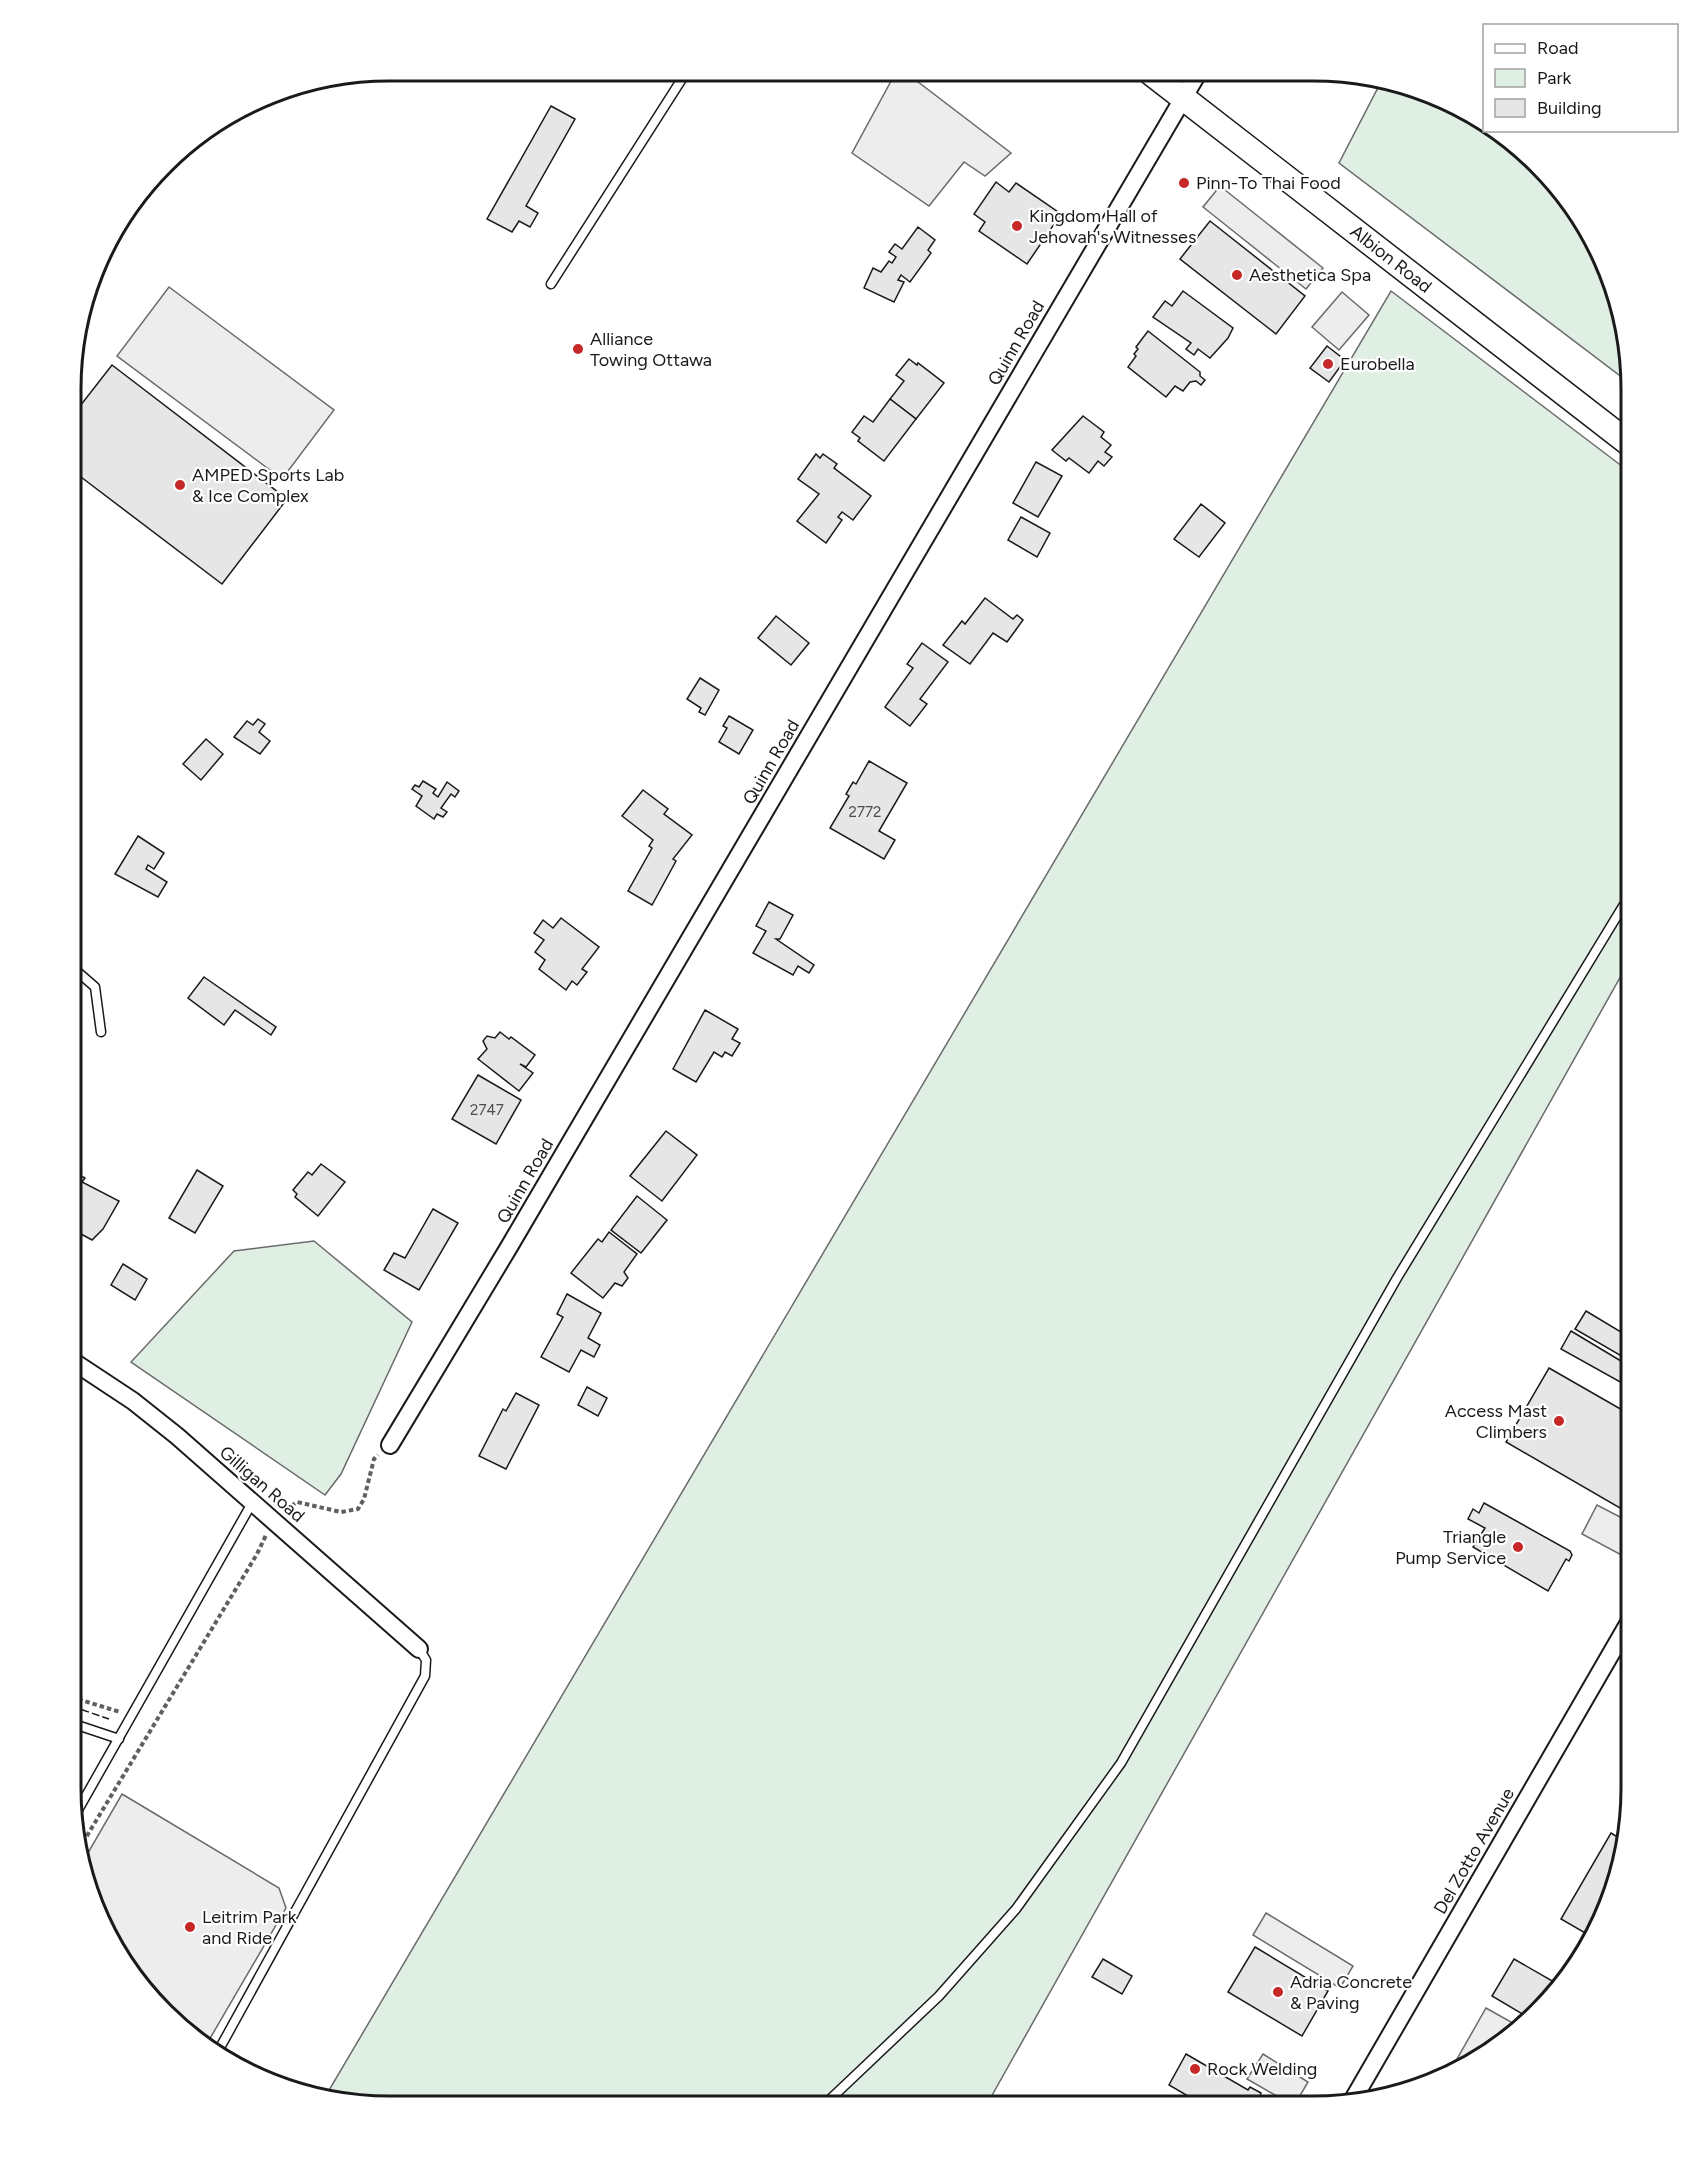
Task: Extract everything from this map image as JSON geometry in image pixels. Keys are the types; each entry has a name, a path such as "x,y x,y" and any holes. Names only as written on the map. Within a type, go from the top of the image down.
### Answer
{"main road":[{"name":"Albion Road","path":"1160,81 1621,437"}],"street":[{"name":"Quinn Road","path":"390,1445 509,1247 1193,81"},
{"name":"Gilligan Road","path":"81,1367 142,1408 418,1649"},
{"name":"Del Zotto Avenue","path":"1357,2092 1621,1636"}],"lane":[{"path":"551,284 681,81"},
{"path":"834,2096 939,1996 1016,1909 1120,1763 1391,1289 1621,910"},
{"path":"81,975 95,987 101,1032"},
{"path":"82,1804 252,1503"},
{"path":"221,2046 425,1676 426,1660 418,1649"},
{"path":"81,1726 119,1739"}],"path":[{"path":"282,1514 289,1505 297,1502 341,1512 358,1509 364,1499 374,1459 390,1445"},
{"path":"86,1838 264,1539"}],"green space":[{"path":"1378,88 1431,104 1467,122 1516,157 1545,186 1569,218 1598,271 1611,309 1620,376 1339,163"},
{"path":"1391,291 1621,465 1621,976 992,2096 389,2096 329,2090"},
{"path":"314,1241 412,1322 341,1474 325,1495 131,1362 234,1251"}],"shaded area":[{"path":"891,81 917,81 1011,153 985,176 964,162 929,206 852,153"},
{"path":"1220,186 1323,268 1306,289 1203,207"},
{"path":"169,287 334,410 282,479 117,356"},
{"path":"1342,292 1369,315 1339,350 1312,327"},
{"path":"1597,1505 1620,1517 1621,1515 1621,1555 1582,1534"},
{"name":"Leitrim Park and Ride","path":"122,1794 279,1888 286,1908 210,2038 171,2006 133,1959 104,1906 88,1853"},
{"path":"1266,1913 1353,1966 1340,1988 1253,1935"},
{"path":"1486,2008 1512,2023 1484,2044 1456,2060"},
{"path":"1263,2054 1308,2082 1300,2096 1277,2096 1247,2079"}],"building":[{"path":"551,106 575,119 526,206 538,213 530,227 519,221 512,232 487,219"},
{"name":"Kingdom Hall of Jehovah's Witnesses","path":"996,182 1009,192 1016,183 1061,214 1027,264 979,231 985,222 974,214"},
{"path":"1210,221 1305,296 1276,334 1180,259"},
{"path":"918,227 935,240 928,250 931,253 910,282 901,275 898,280 904,282 894,302 864,288 873,268 881,272 889,261 892,263 896,257 889,252 895,244 902,249"},
{"path":"1183,291 1233,328 1228,338 1210,358 1198,349 1194,355 1186,349 1191,343 1153,317 1165,301 1172,306"},
{"path":"1148,331 1200,372 1200,376 1205,380 1201,385 1196,381 1190,382 1183,391 1175,386 1166,397 1128,367 1136,356 1134,354 1138,349 1136,347"},
{"name":"Eurobella","path":"1327,346 1345,360 1329,382 1310,368"},
{"path":"909,359 944,383 916,419 890,399 904,381 896,375"},
{"name":"AMPED Sports Lab & Ice Complex","path":"112,365 287,499 222,584 81,477 81,405"},
{"path":"890,399 916,419 884,461 858,441 860,438 852,432 864,416 873,422"},
{"path":"1083,416 1104,432 1101,437 1111,445 1105,452 1112,457 1104,466 1098,461 1089,473 1069,458 1066,461 1052,450"},
{"path":"816,454 820,458 823,454 837,464 834,468 871,496 853,520 842,512 838,517 842,520 826,543 797,521 819,494 798,479"},
{"path":"1036,462 1062,476 1038,517 1013,503"},
{"path":"1201,504 1225,523 1199,557 1174,539"},
{"path":"1021,517 1050,533 1037,557 1008,540"},
{"path":"985,598 1013,619 1017,615 1023,620 1007,642 993,633 970,664 943,645 962,621 965,624"},
{"path":"776,616 809,643 791,665 758,638"},
{"path":"922,643 948,662 920,699 927,704 910,726 885,707 913,668 907,664"},
{"path":"700,678 719,690 705,715 699,712 701,708 687,699"},
{"path":"729,716 753,730 739,754 719,742 727,728 723,726"},
{"path":"258,719 265,724 259,732 270,741 260,754 234,737 247,721 253,725"},
{"path":"206,739 223,754 201,780 183,764"},
{"path":"869,761 907,783 879,831 895,840 884,859 830,828 849,796 846,794 853,782 856,784"},
{"path":"423,781 436,789 433,793 438,797 447,782 459,791 455,797 451,794 441,808 447,812 443,817 437,814 434,819 416,806 422,796 412,789 415,785 419,787"},
{"path":"643,790 668,809 664,814 692,835 673,859 676,861 652,905 628,891 652,848 649,846 653,840 622,816"},
{"path":"138,836 164,853 154,869 148,865 146,869 167,882 158,897 115,874"},
{"path":"769,902 793,915 780,939 776,939 814,965 809,973 798,966 793,975 753,953 766,931 756,926"},
{"path":"561,918 599,947 582,969 587,972 577,985 572,981 566,990 539,969 545,960 535,952 544,940 534,933 543,920 553,928"},
{"path":"204,977 276,1027 271,1035 235,1010 224,1025 188,998"},
{"path":"705,1010 738,1029 732,1039 740,1043 732,1056 725,1052 722,1057 714,1052 696,1082 673,1069"},
{"path":"500,1032 509,1039 511,1037 535,1055 526,1067 520,1064 533,1073 519,1091 478,1059 487,1049 483,1041 487,1036 495,1038"},
{"path":"478,1075 521,1100 496,1144 452,1119"},
{"path":"666,1131 697,1155 662,1201 630,1176"},
{"path":"321,1164 345,1182 318,1216 295,1197 297,1194 293,1190 308,1172 312,1175"},
{"path":"197,1170 223,1186 195,1233 169,1218"},
{"path":"81,1176 85,1178 82,1182 119,1201 103,1229 92,1240 81,1234"},
{"path":"637,1196 667,1220 641,1253 611,1230"},
{"path":"433,1209 458,1223 419,1290 384,1270 394,1253 405,1258"},
{"path":"609,1232 637,1254 624,1272 628,1278 622,1286 615,1283 603,1298 571,1273 598,1239 602,1242"},
{"path":"123,1264 147,1279 135,1300 111,1285"},
{"path":"567,1294 601,1313 588,1338 600,1345 594,1357 581,1350 569,1372 541,1357 563,1317 557,1314"},
{"path":"1586,1311 1621,1332 1621,1356 1575,1329"},
{"path":"1571,1331 1621,1361 1621,1382 1561,1349"},
{"path":"1549,1368 1621,1409 1621,1506 1620,1508 1506,1442"},
{"path":"587,1387 607,1398 598,1416 578,1405"},
{"path":"516,1393 539,1405 506,1469 479,1456 503,1409 506,1411"},
{"name":"Triangle Pump Service","path":"1484,1503 1570,1551 1572,1555 1569,1561 1566,1559 1548,1591 1473,1547 1485,1528 1468,1519 1473,1509 1479,1513"},
{"path":"1611,1833 1617,1837 1605,1887 1585,1933 1561,1919"},
{"name":"Adria Concrete & Paving","path":"1255,1947 1328,1991 1302,2036 1228,1992"},
{"path":"1103,1959 1132,1976 1122,1994 1092,1977"},
{"path":"1514,1959 1552,1981 1522,2014 1492,1996"},
{"name":"Rock Welding","path":"1186,2054 1248,2090 1250,2087 1261,2093 1260,2096 1188,2096 1169,2085"}],"fence":[{"path":"81,1709 109,1719"}],"place":[{"name":"Pinn-To Thai Food","path":"1184,183"},
{"name":"Kingdom Hall of Jehovah's Witnesses","path":"1017,226"},
{"name":"Aesthetica Spa","path":"1237,275"},
{"name":"Alliance Towing Ottawa","path":"578,349"},
{"name":"Eurobella","path":"1328,364"},
{"name":"AMPED Sports Lab & Ice Complex","path":"180,485"},
{"name":"Access Mast Climbers","path":"1559,1421"},
{"name":"Triangle Pump Service","path":"1518,1547"},
{"name":"Leitrim Park and Ride","path":"190,1927"},
{"name":"Adria Concrete & Paving","path":"1278,1992"},
{"name":"Rock Welding","path":"1195,2069"}]}
